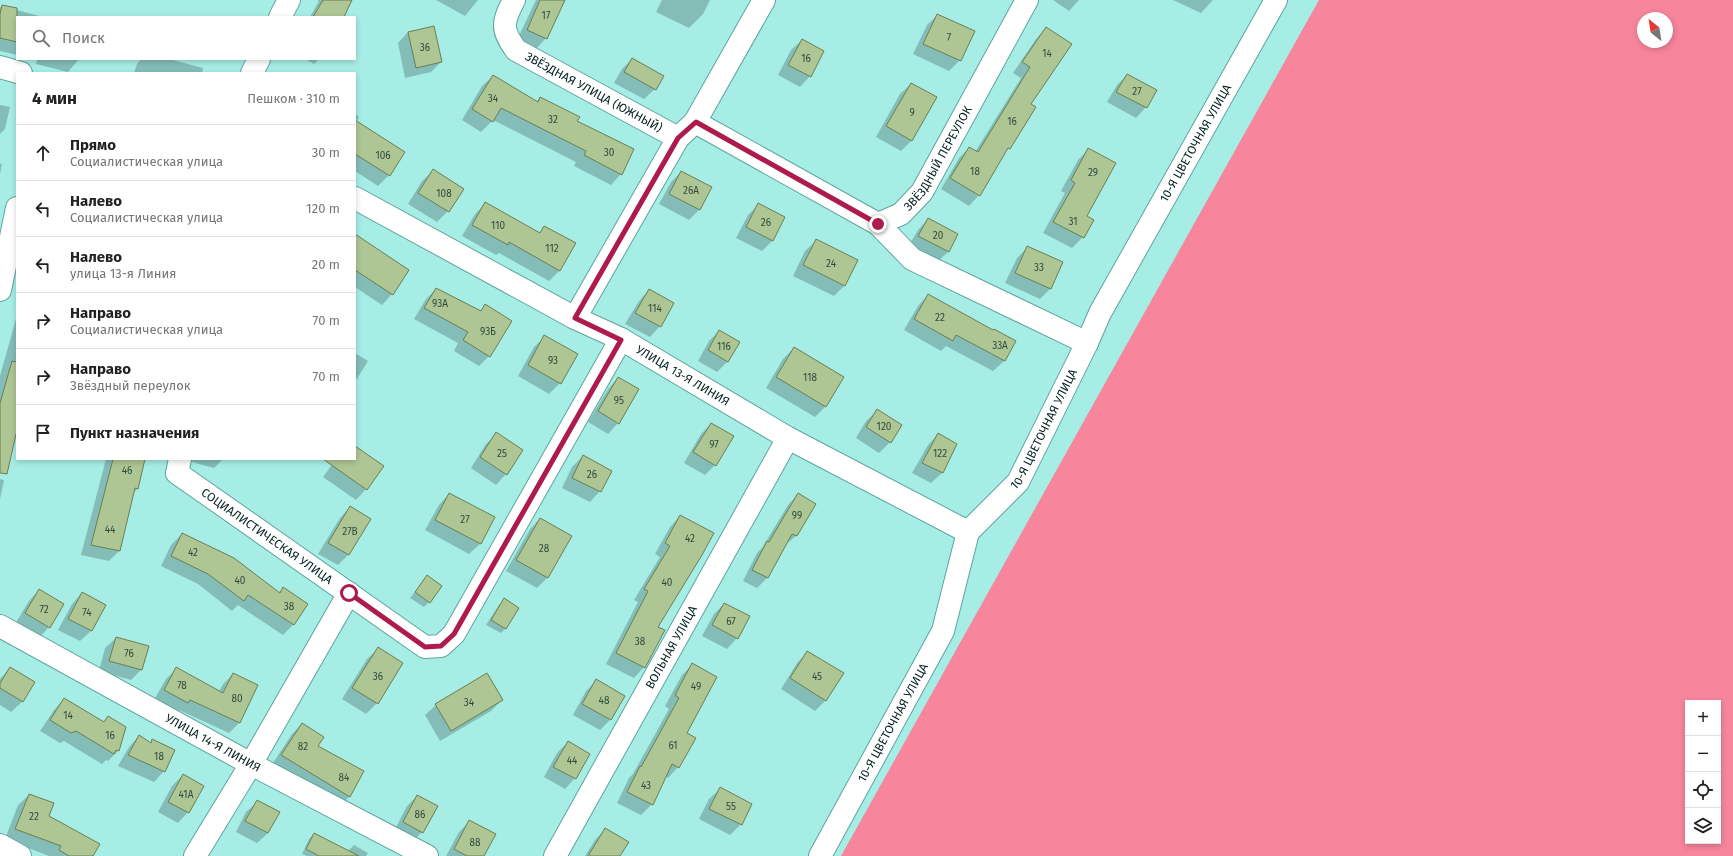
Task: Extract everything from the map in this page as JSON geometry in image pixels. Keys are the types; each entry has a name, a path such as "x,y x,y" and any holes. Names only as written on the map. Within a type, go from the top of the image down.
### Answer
{"lane":[{"path":"281,16 289,0"},
{"name":"ЗВЁЗДНАЯ УЛИЦА (ЮЖНЫЙ)","path":"514,0 505,17 506,35 516,50 678,138"},
{"path":"575,318 678,138 696,122 764,0"},
{"name":"ЗВЁЗДНЫЙ ПЕРЕУЛОК","path":"878,224 900,214 922,192 1027,0"},
{"name":"10-Я ЦВЕТОЧНАЯ УЛИЦА","path":"820,856 943,631 968,532 1018,482 1087,343 1100,313 1276,0"},
{"path":"252,72 258,60"},
{"path":"0,68 17,72"},
{"path":"696,122 878,224 912,259 1087,343"},
{"name":"УЛИЦА 13-Я ЛИНИЯ","path":"356,199 575,318 621,340 788,438 968,532"},
{"path":"0,290 16,213"},
{"name":"СОЦИАЛИСТИЧЕСКАЯ УЛИЦА","path":"178,466 349,593 425,647 441,646 454,634 621,340"},
{"name":"ВОЛЬНАЯ УЛИЦА","path":"555,856 788,438"},
{"path":"195,856 251,764 349,593"},
{"name":"УЛИЦА 14-Я ЛИНИЯ","path":"0,626 251,764 427,856"},
{"path":"0,845 20,856"}],"shaded area":[{"path":"1319,0 1733,0 1733,856 841,856"}],"building":[{"path":"323,0 352,0 344,16 314,16"},
{"path":"540,0 565,0 547,39 527,30"},
{"path":"2,5 17,8 16,42 0,38 0,14"},
{"path":"937,14 975,31 961,61 923,44"},
{"path":"434,26 442,62 416,68 408,32"},
{"path":"1046,27 1072,44 1031,104 1036,107 1010,149 1008,148 980,196 950,178 969,147 978,152 1030,67 1022,62"},
{"path":"802,39 824,51 811,77 788,65"},
{"path":"632,58 664,76 656,90 624,72"},
{"path":"1127,74 1157,90 1147,108 1116,92"},
{"path":"493,75 538,102 540,97 580,117 577,121 634,149 622,175 584,155 586,151 501,108 493,122 472,109"},
{"path":"911,83 937,97 912,141 886,126"},
{"path":"356,121 405,152 390,176 356,155"},
{"path":"1088,148 1116,163 1087,216 1094,220 1084,238 1053,222 1075,183 1071,180"},
{"path":"433,169 464,189 449,212 418,193"},
{"path":"681,171 712,187 700,210 669,194"},
{"path":"485,202 540,233 544,226 576,243 560,271 509,242 508,245 472,225"},
{"path":"758,203 785,217 773,241 746,227"},
{"path":"928,218 958,234 949,252 918,236"},
{"path":"356,235 409,270 393,295 356,271"},
{"path":"816,239 858,260 845,286 803,265"},
{"path":"1027,246 1063,262 1051,289 1015,273"},
{"path":"436,288 481,311 485,304 512,321 490,357 463,340 468,332 424,308"},
{"path":"649,289 674,303 661,327 635,313"},
{"path":"928,294 1016,341 1005,361 956,335 953,341 914,319"},
{"path":"719,330 740,342 728,362 708,350"},
{"path":"544,335 578,354 561,384 528,365"},
{"path":"794,347 844,377 826,407 776,377"},
{"path":"12,361 16,362 16,434 7,474 0,473 0,403"},
{"path":"618,377 639,389 619,424 598,411"},
{"path":"877,409 902,425 891,443 866,427"},
{"path":"711,423 734,436 716,466 693,452"},
{"path":"496,432 523,450 507,475 480,457"},
{"path":"938,433 957,444 943,473 922,463"},
{"path":"356,447 384,466 367,490 324,460 356,460"},
{"path":"583,455 612,471 601,492 572,478"},
{"path":"113,460 145,460 138,489 135,488 120,551 91,545"},
{"path":"449,493 495,517 481,544 435,520"},
{"path":"798,493 816,504 797,536 792,534 768,578 752,570 767,541 769,542"},
{"path":"350,506 371,519 349,555 328,543"},
{"path":"680,515 714,533 658,627 665,630 645,668 616,653 648,591 644,589 670,546 665,543"},
{"path":"540,518 572,536 548,578 516,560"},
{"path":"182,533 234,558 280,593 283,587 308,604 294,625 248,595 244,601 208,574 171,556"},
{"path":"427,575 442,586 430,603 415,592"},
{"path":"39,589 64,604 50,628 25,613"},
{"path":"82,592 106,605 92,631 68,619"},
{"path":"504,598 519,608 506,629 491,620"},
{"path":"724,603 750,616 738,639 712,625"},
{"path":"116,637 149,646 142,670 109,661"},
{"path":"378,647 403,663 378,704 352,688"},
{"path":"807,651 844,673 826,701 790,678"},
{"path":"692,663 717,677 687,733 696,738 679,768 672,764 653,805 627,792 640,766 641,767 679,698 675,695"},
{"path":"10,667 35,682 23,702 0,688 0,683"},
{"path":"176,667 223,693 233,673 258,685 240,723 190,700 188,703 164,690"},
{"path":"487,673 503,700 451,731 435,704"},
{"path":"596,679 625,696 611,720 582,704"},
{"path":"64,698 104,722 108,716 126,727 119,751 116,750 114,754 76,731 71,733 50,720"},
{"path":"302,723 324,737 318,746 364,771 350,797 281,755"},
{"path":"139,735 151,743 152,739 175,750 165,772 128,755"},
{"path":"568,741 590,754 576,779 553,767"},
{"path":"183,774 204,786 189,813 168,802"},
{"path":"720,787 752,804 742,825 709,809"},
{"path":"29,794 54,803 49,816 100,844 93,856 69,856 59,850 61,846 15,829"},
{"path":"417,795 438,806 423,833 403,822"},
{"path":"257,800 280,812 268,833 245,821"},
{"path":"469,820 496,834 484,856 467,856 454,849"},
{"path":"605,828 629,842 620,856 588,856"},
{"path":"314,833 359,856 319,856 306,849"}],"route":[{"path":"349,593 425,647 441,646 454,634 621,340 575,318 678,138 696,122 878,224"}]}
